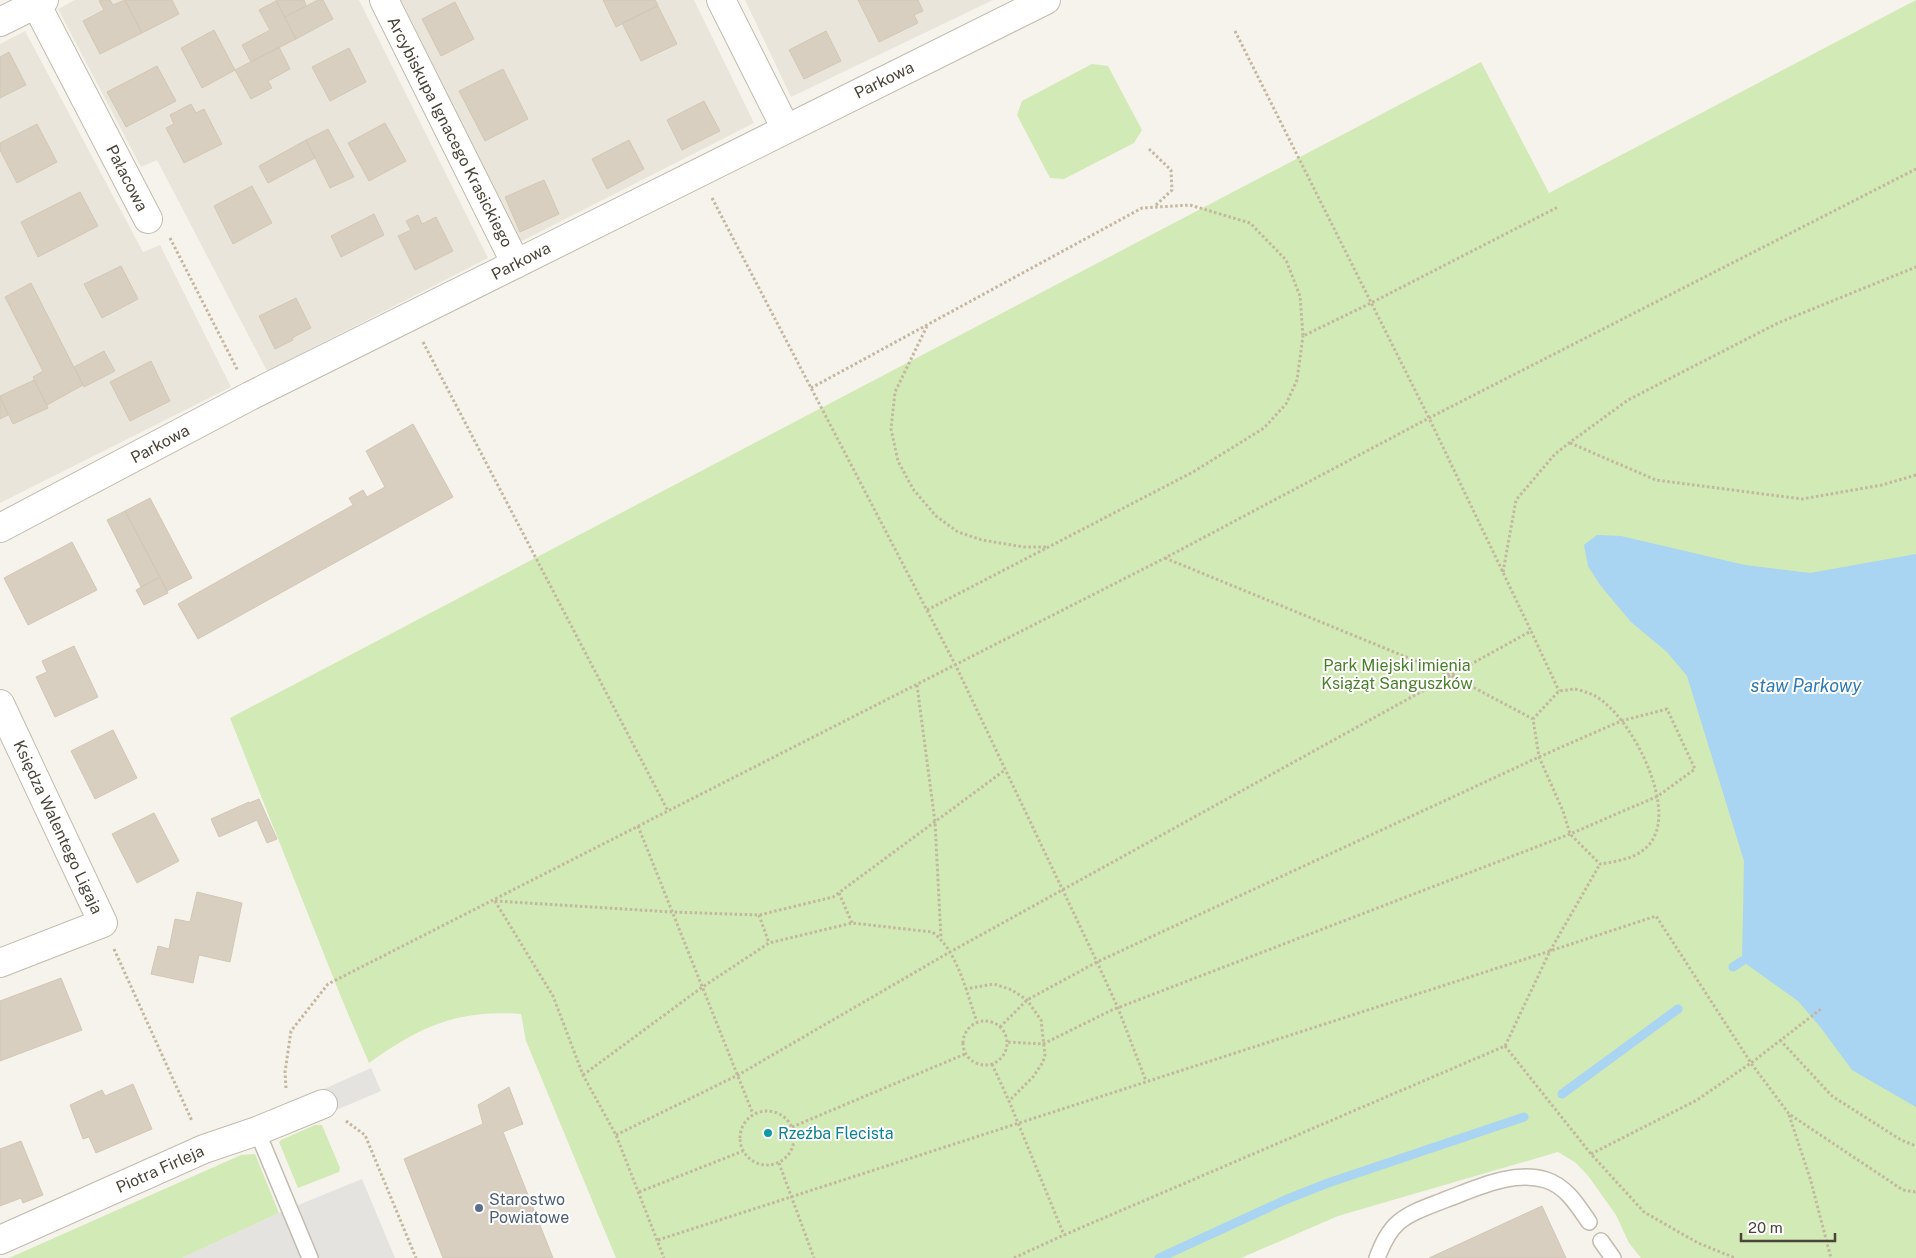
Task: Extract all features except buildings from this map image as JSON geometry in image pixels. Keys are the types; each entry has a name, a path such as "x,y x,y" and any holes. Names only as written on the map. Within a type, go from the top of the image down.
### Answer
{"street":[{"name":"Arcybiskupa Ignacego Krasickiego","path":"384,0 516,264"},
{"path":"721,0 786,129"},
{"name":"Parkowa","path":"0,528 250,396 1046,0"},
{"path":"0,22 38,1"},
{"name":"Pałacowa","path":"38,1 148,219"},
{"name":"Księdza Walentego Ligaja","path":"0,704 103,923"},
{"path":"0,962 103,923"},
{"name":"Piotra Firleja","path":"0,1240 204,1149 257,1131 323,1104"}],"lane":[{"path":"257,1131 310,1258"},
{"path":"1377,1258 1385,1239 1398,1223 1416,1211 1486,1185 1510,1179 1527,1177 1547,1180 1574,1200 1588,1222"},
{"path":"1601,1241 1613,1258"}],"path":[{"path":"1235,31 1429,418 1559,691"},
{"path":"1149,149 1171,170 1172,190 1154,207"},
{"path":"288,1119 285,1072 290,1032 328,984 495,901 668,810 956,666 1429,418 1916,169"},
{"path":"698,173 956,666 1097,962 1118,1008 1146,1081"},
{"path":"811,388 1142,208 1190,205 1250,222 1286,260 1300,296 1303,336 1297,380 1286,404 1264,428 1193,472 928,610"},
{"path":"1303,336 1558,207"},
{"name":"Pałacowa","path":"148,219 158,214 250,396"},
{"path":"1503,572 1516,500 1555,454 1569,443 1628,400 1778,324 1916,267"},
{"path":"409,317 668,810"},
{"path":"927,325 895,392 891,429 898,461 913,489 936,516 958,532 982,540 1024,546 1048,547"},
{"path":"1569,443 1656,480 1802,499 1882,485 1916,475"},
{"path":"1165,558 1450,675 1533,720"},
{"path":"616,1135 738,1075 950,952 1531,631"},
{"path":"917,685 935,822 941,938"},
{"path":"1533,720 1559,691 1575,689 1591,693 1607,704 1634,740 1658,796 1660,817 1655,836 1643,850 1624,860 1600,864"},
{"path":"1000,1027 1027,1000 1097,962 1539,757 1621,721 1668,709 1695,769 1658,796 1570,834 1118,1008 1043,1044 1007,1042"},
{"path":"1533,720 1539,757 1563,811 1570,834 1600,864"},
{"path":"495,901 672,912 759,915 833,897 1005,770"},
{"path":"638,826 701,988 753,1114"},
{"path":"1014,1258 1505,1046 1550,952 1600,864"},
{"path":"839,893 852,923"},
{"path":"495,901 553,996 584,1075 616,1135 664,1258"},
{"path":"759,915 769,942"},
{"path":"658,1240 1550,952 1656,916 1751,1063 1789,1114 1810,1178 1831,1258"},
{"path":"103,923 204,1149"},
{"path":"584,1075 701,988 769,942 852,923 932,932 941,938 950,952 977,1022"},
{"path":"965,989 994,984 1012,990 1027,1000 1041,1020 1045,1055 1043,1062 1028,1083 1009,1101"},
{"path":"1591,1154 1697,1100 1751,1063 1821,1009"},
{"path":"985,1021 1000,1027 1007,1042 1003,1056 992,1064 984,1065 977,1064 965,1054 963,1039 970,1026 977,1022 985,1021"},
{"path":"1780,1040 1832,1096 1901,1140 1916,1146"},
{"path":"1505,1046 1591,1154 1644,1212 1698,1243 1734,1258"},
{"path":"792,1127 965,1054"},
{"path":"992,1064 1064,1235"},
{"path":"323,1104 365,1135 416,1258"},
{"path":"771,1111 787,1119 792,1127 794,1135 791,1151 786,1158 779,1162 769,1165 758,1164 749,1159 743,1151 740,1143 742,1127 753,1114 771,1111"},
{"path":"1789,1114 1903,1190 1916,1192"},
{"path":"639,1192 743,1151"},
{"path":"779,1162 814,1258"}],"shaded area":[{"path":"75,0 359,0 488,258 267,371 157,160 141,167 58,9"},
{"path":"401,0 694,0 754,123 520,242"},
{"path":"745,0 993,0 791,97"},
{"path":"25,31 143,252 160,245 231,387 0,503 0,44"},
{"path":"371,1068 381,1091 334,1111 324,1089"},
{"path":"362,1179 395,1258 182,1258 281,1212"}],"green space":[{"name":"Park Miejski imienia Książąt Sanguszków","path":"1916,0 1916,1258 1641,1258 1629,1243 1616,1215 1589,1177 1576,1163 1558,1152 1338,1216 1241,1258 616,1258 526,1041 521,1014 478,1014 440,1023 405,1039 369,1063 230,718 1481,62 1549,193"},
{"path":"1092,64 1108,66 1142,130 1134,143 1064,179 1050,178 1017,115 1022,101"},
{"path":"315,1125 322,1125 340,1168 339,1172 298,1188 279,1142"},
{"path":"255,1154 279,1213 182,1258 9,1258 241,1155"}],"water":[{"name":"staw Parkowy","path":"1597,535 1621,536 1745,565 1810,573 1916,554 1916,1107 1852,1070 1798,1001 1742,961 1744,861 1687,676 1667,652 1631,622 1600,585 1588,566 1584,545"}],"waterway":[{"path":"1733,967 1742,961"},
{"path":"1562,1094 1678,1009"},
{"path":"1159,1258 1285,1200 1328,1183 1524,1117"}],"place":[{"name":"Rzeźba Flecista","path":"768,1133"},
{"name":"Starostwo Powiatowe","path":"479,1208"}]}
